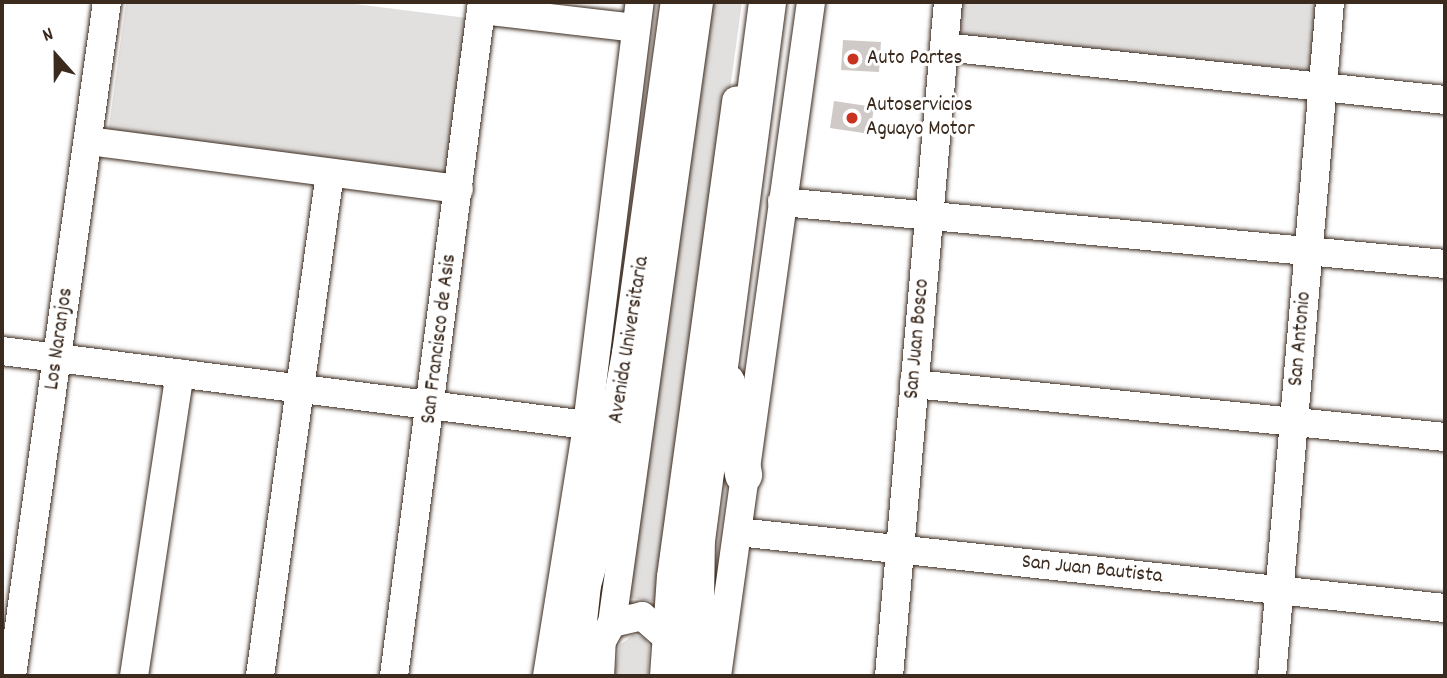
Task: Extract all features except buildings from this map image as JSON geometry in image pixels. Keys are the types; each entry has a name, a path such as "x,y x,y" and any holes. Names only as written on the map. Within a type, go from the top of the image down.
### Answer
{"main road":[{"name":"Avenida Universitaria","path":"572,676 580,597 630,353 679,2"},
{"path":"694,676 696,540 719,344 767,2"},
{"path":"719,344 743,474"},
{"path":"569,537 630,353"}],"street":[{"name":"Los Naranjos","path":"12,676 107,2"},
{"path":"600,676 602,641 612,623 699,2"},
{"path":"664,676 665,636 750,2"},
{"path":"717,676 738,533 743,474 811,2"},
{"name":"San Juan Bosco","path":"889,676 948,2"},
{"name":"San Antonio","path":"1272,676 1330,2"},
{"path":"481,6 638,15"},
{"name":"San Francisco de Asis","path":"394,676 432,406 481,6"},
{"name":"Avenida Universitaria","path":"547,676 587,425 638,15"},
{"path":"944,47 1445,100"},
{"path":"88,141 459,190"},
{"path":"260,676 297,389 330,173"},
{"path":"782,202 1445,264"},
{"path":"2,351 587,425"},
{"path":"134,676 180,373"},
{"path":"914,384 1445,437"},
{"name":"San Juan Bautista","path":"738,533 1445,608"},
{"path":"612,623 642,616 665,636"}],"shaded area":[{"path":"126,2 339,2 467,18 446,176 108,134"},
{"path":"708,2 742,2 659,602 624,597"},
{"path":"961,2 1316,2 1311,71 958,36"},
{"path":"633,635 645,638 649,647 648,676 614,676 620,645"}],"place":[{"name":"Auto Partes","path":"853,59"},
{"name":"Autoservicios Aguayo Motor","path":"852,118"}]}
